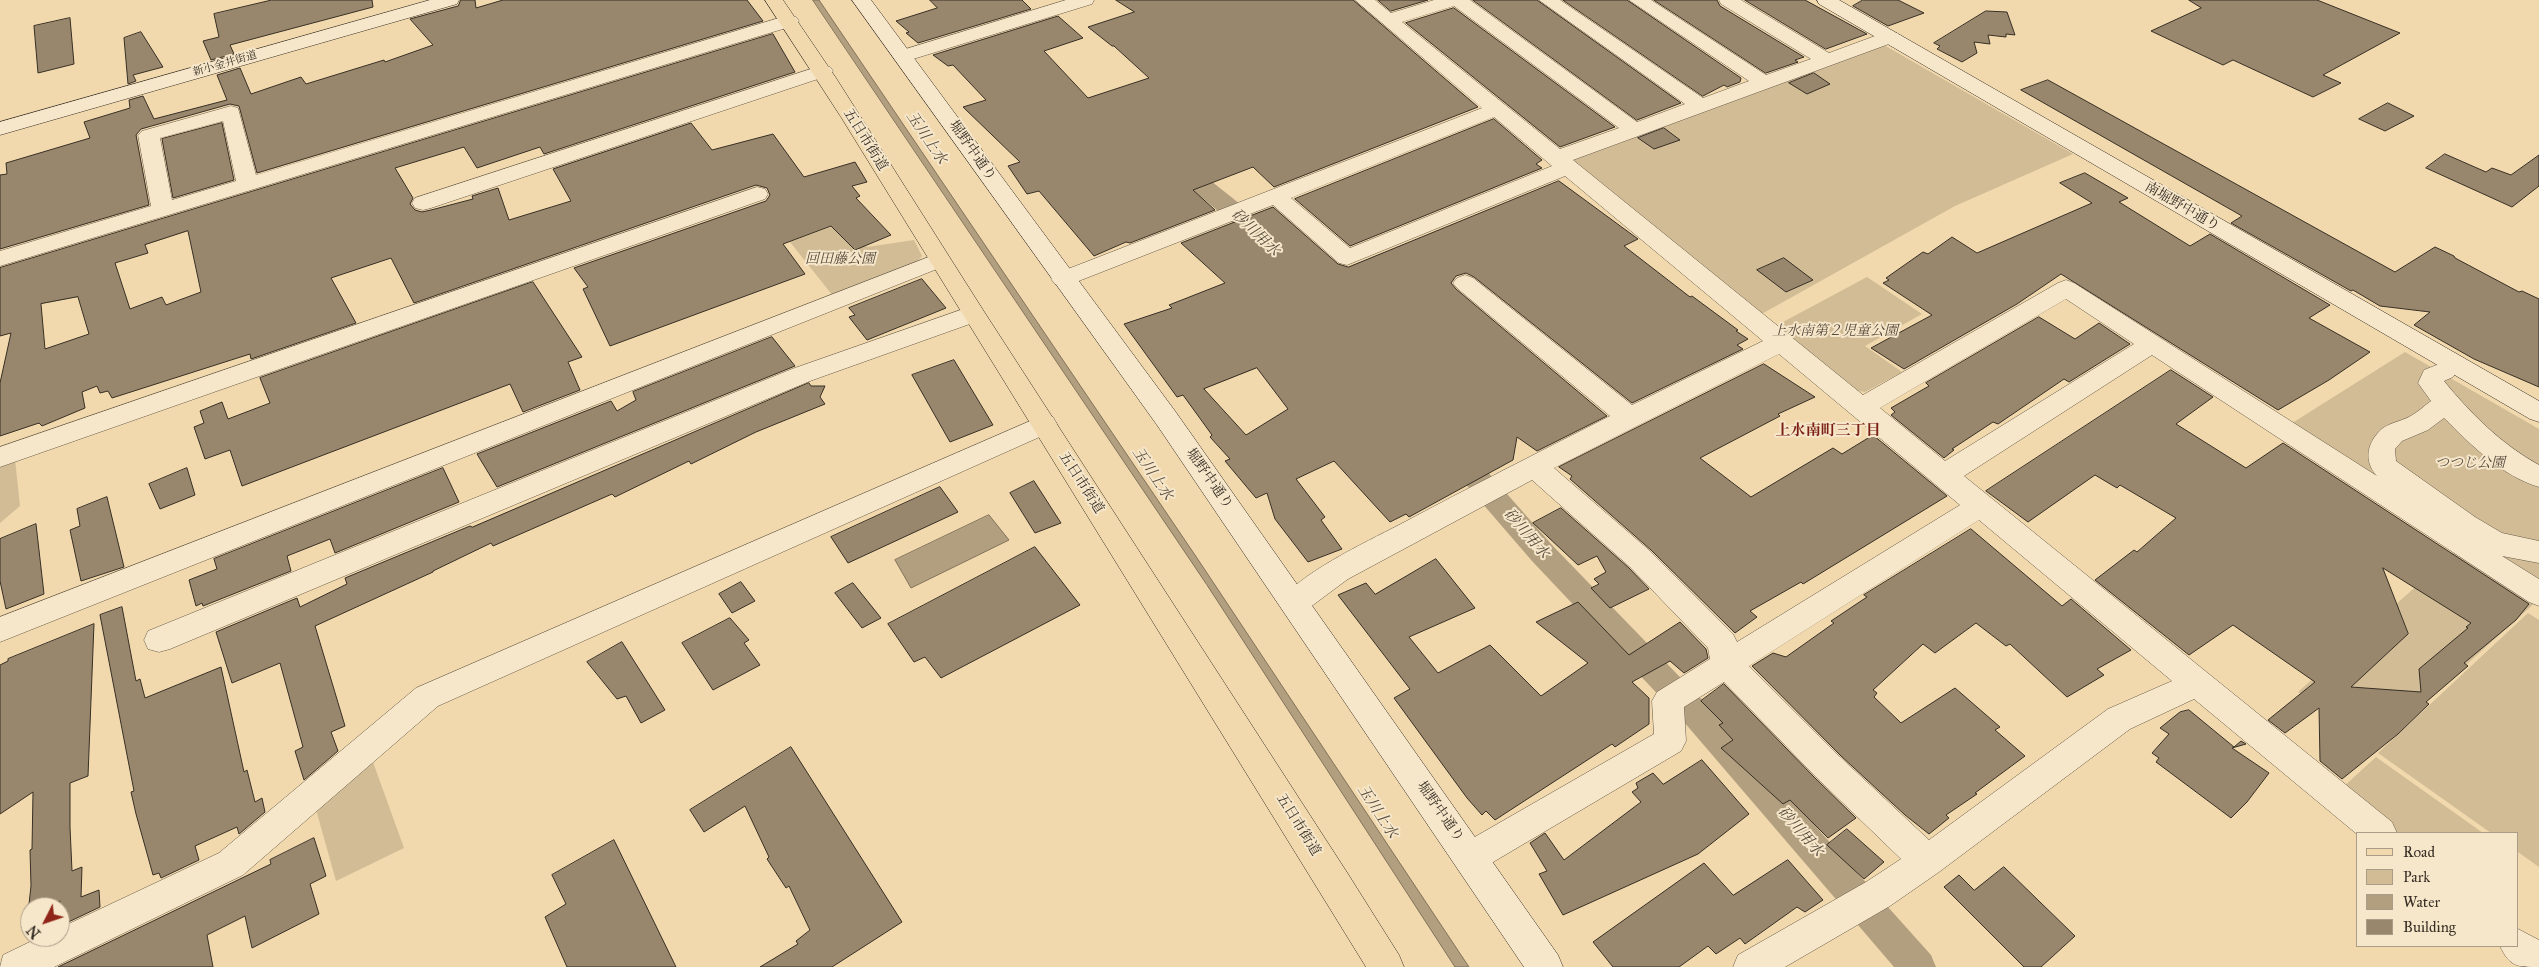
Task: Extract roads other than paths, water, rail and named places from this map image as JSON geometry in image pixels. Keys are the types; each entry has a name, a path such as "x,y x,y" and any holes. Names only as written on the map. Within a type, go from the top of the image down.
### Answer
{"main road":[{"name":"五日市街道","path":"781,11 823,71 972,314 1263,768 1386,967"}],"street":[{"name":"新小金井街道","path":"0,129 450,0"},
{"name":"堀野中通り","path":"861,0 1166,418 1471,856 1545,967"},
{"path":"903,56 1085,0"},
{"path":"1364,0 2379,832"},
{"path":"1388,20 1454,0"},
{"path":"1458,0 1635,130"},
{"path":"1548,0 1700,106"},
{"path":"1638,0 1765,83"},
{"path":"1728,0 1827,60"},
{"name":"南堀野中通り","path":"1826,0 2539,413"},
{"path":"0,259 248,185 781,11"},
{"path":"1277,197 1347,258 1635,130 1890,37"},
{"path":"423,203 823,71"},
{"path":"1063,279 1277,197 1497,109"},
{"path":"163,210 149,136 231,112 248,185"},
{"path":"0,457 757,194"},
{"path":"0,630 939,260"},
{"path":"1465,283 1630,418"},
{"path":"1862,407 2066,288 2152,344 2491,551 2539,552"},
{"path":"160,640 801,375 972,314"},
{"path":"1295,603 1338,571 1534,466 1783,342"},
{"path":"1944,475 2152,344"},
{"path":"2444,371 2433,376 2431,383 2439,390 2446,403 2494,448 2514,463 2539,477"},
{"path":"2446,403 2419,423 2393,434 2382,447 2382,464 2393,475 2472,530 2491,551 2539,594"},
{"path":"16,967 231,864 427,697 1044,424"},
{"path":"1534,466 1640,559 1722,643 1727,664 1827,766 1927,861"},
{"path":"1471,856 1670,741 1678,694 1981,505"},
{"path":"1751,967 1865,901 1927,861 2119,719 2198,683"},
{"path":"2519,947 2539,963"}],"water":[{"path":"813,0 819,0 1197,558 1469,967 1455,967 1207,585"},
{"path":"989,515 1009,540 911,588 895,560"}],"waterway":[{"name":"砂川用水","path":"1173,162 1243,220 1268,245"},
{"name":"砂川用水","path":"1454,452 1542,553 1695,713 1918,967"}],"district":[{"name":"上水南町三丁目","path":"1828,431"}],"water label":[{"name":"玉川上水","path":"926,138"},
{"name":"玉川上水","path":"1152,474"},
{"name":"玉川上水","path":"1377,812"}],"park label":[{"name":"回田藤公園","path":"840,260"},
{"name":"上水南第２児童公園","path":"1835,332"},
{"name":"つつじ公園","path":"2470,464"}]}
